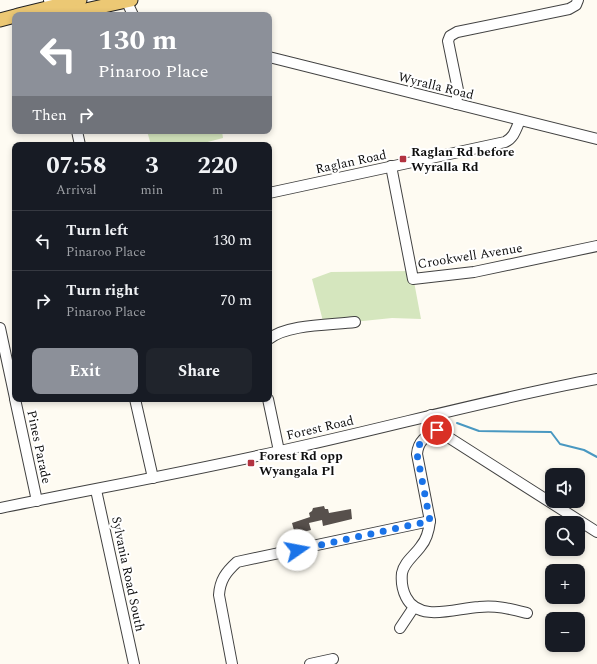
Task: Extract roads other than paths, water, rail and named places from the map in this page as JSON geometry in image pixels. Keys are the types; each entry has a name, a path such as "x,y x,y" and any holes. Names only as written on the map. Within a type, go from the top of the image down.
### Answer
{"main road":[{"path":"29,12 80,0"},
{"path":"76,12 128,0"},
{"path":"0,20 12,16"},
{"path":"0,27 12,25"}],"street":[{"path":"128,0 132,12"},
{"path":"456,104 458,90 448,44 452,35 569,8 576,5 578,0"},
{"name":"Wyralla Road","path":"272,58 597,138"},
{"name":"Raglan Road","path":"272,192 505,142 510,140 520,120"},
{"name":"Crookwell Avenue","path":"391,166 413,279 474,272 597,246"},
{"path":"272,336 275,334 297,329 355,322"},
{"name":"Pines Parade","path":"0,328 12,384"},
{"name":"Forest Road","path":"0,508 96,490 279,451 516,395 597,379"},
{"name":"Pines Parade","path":"16,402 37,501"},
{"path":"136,402 152,478"},
{"path":"269,402 279,451"},
{"path":"431,415 437,430 597,532"},
{"path":"437,430 423,439 418,446 417,454 430,521 429,532 422,546 409,558 402,572 402,587 407,599 414,608 426,611 440,612 479,606 503,607 527,613"},
{"name":"Sylvania Road South","path":"96,490 134,664"},
{"path":"232,664 219,595 219,586 223,577 237,562 430,521"},
{"path":"400,628 414,608"},
{"path":"310,664 333,659"}],"waterway":[{"path":"457,423 479,431 551,432 560,444 584,450 597,457"}],"place":[{"name":"Raglan Rd before Wyralla Rd","path":"403,159"},
{"name":"Forest Rd opp Wyangala Pl","path":"251,463"}]}
